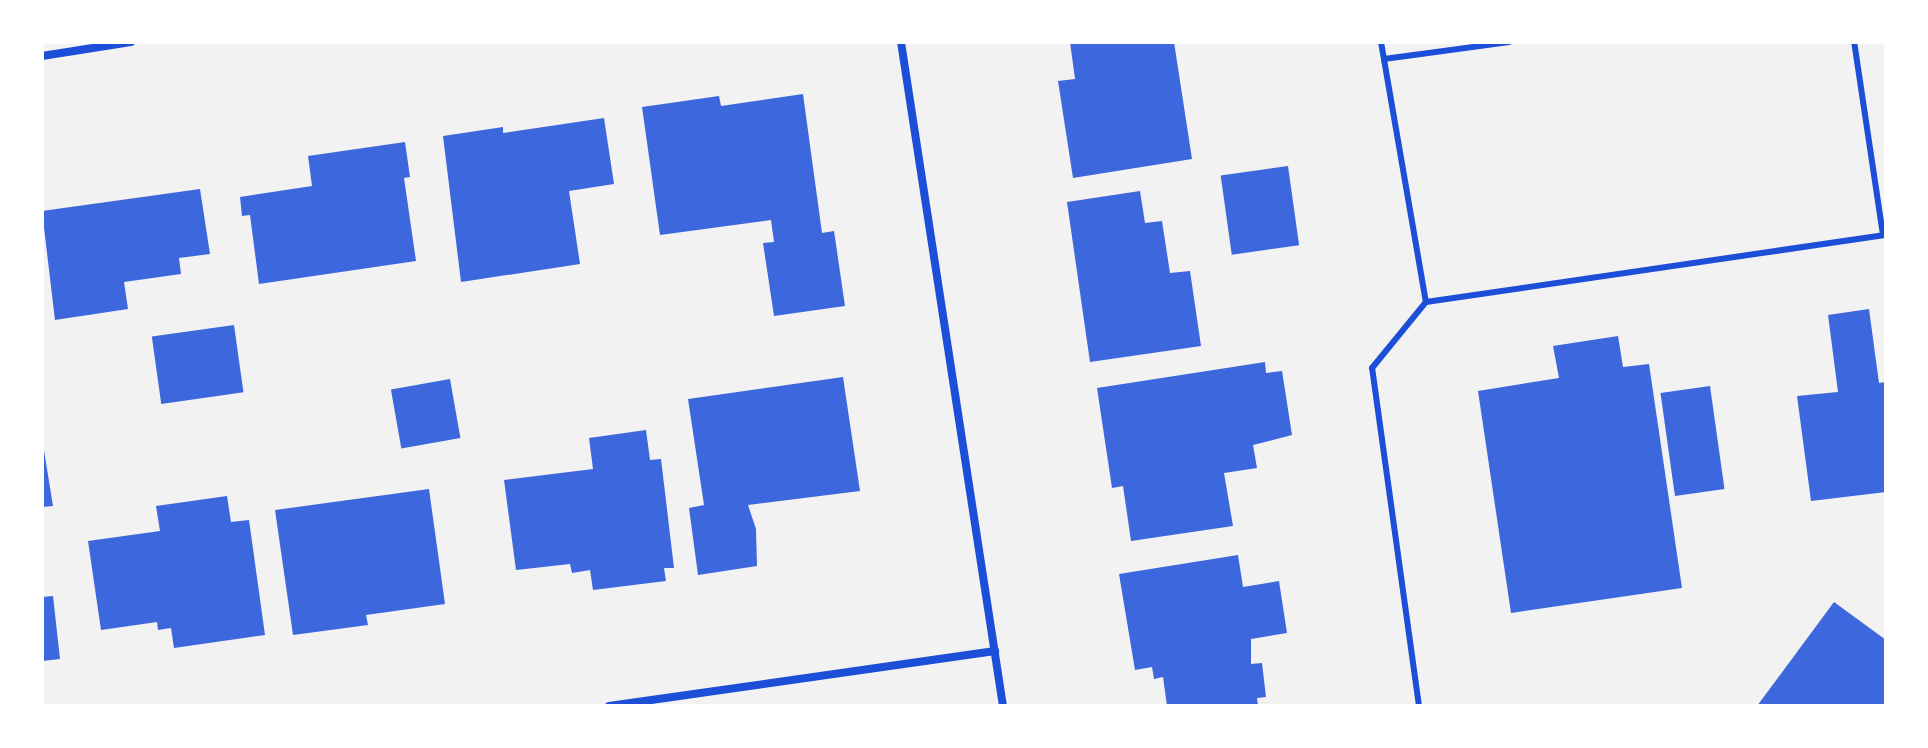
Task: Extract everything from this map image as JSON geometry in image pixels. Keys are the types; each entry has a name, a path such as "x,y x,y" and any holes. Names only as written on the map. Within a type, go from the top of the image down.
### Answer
{"street":[{"path":"42,56 131,42"},
{"path":"901,42 1003,706"},
{"path":"609,706 995,651"}],"lane":[{"path":"1381,42 1426,302"},
{"path":"1384,59 1509,42"},
{"path":"1419,706 1372,368 1426,302 1883,235 1854,42"}],"building":[{"path":"1070,42 1174,42 1192,159 1073,178 1058,81 1075,79"},
{"path":"803,94 822,233 834,231 845,306 774,316 763,243 774,242 771,220 660,235 642,107 719,96 721,106"},
{"path":"604,118 614,184 569,191 580,264 461,282 443,136 503,127 503,133"},
{"path":"405,142 410,177 404,178 416,261 259,284 250,215 242,216 240,197 312,186 308,156"},
{"path":"1288,166 1299,245 1232,255 1221,175"},
{"path":"200,189 210,254 179,258 181,274 124,282 128,309 55,320 42,211"},
{"path":"1140,191 1145,223 1162,221 1170,273 1190,271 1201,346 1090,362 1067,202"},
{"path":"1869,309 1879,383 1886,382 1886,492 1811,501 1797,396 1838,392 1828,315"},
{"path":"234,325 243,392 161,404 152,337"},
{"path":"1618,336 1623,367 1649,364 1682,588 1511,613 1478,391 1559,378 1553,346"},
{"path":"1265,362 1266,373 1282,371 1292,435 1253,445 1257,468 1224,473 1233,526 1131,541 1123,486 1112,488 1097,388"},
{"path":"843,377 860,491 748,505 756,529 757,566 698,575 689,508 704,505 688,399"},
{"path":"450,379 460,438 401,449 391,389"},
{"path":"1710,386 1724,489 1675,496 1660,393"},
{"path":"646,430 650,460 661,459 674,568 664,568 666,581 593,590 590,570 572,573 570,564 516,570 504,480 593,469 589,438"},
{"path":"42,438 53,506 42,507"},
{"path":"429,489 445,604 366,615 368,625 293,635 275,510"},
{"path":"227,496 231,522 249,520 265,635 174,648 171,628 158,630 157,622 101,630 88,541 160,531 156,506"},
{"path":"1238,555 1243,587 1279,581 1287,633 1251,639 1251,664 1262,663 1266,697 1257,698 1258,706 1167,706 1163,677 1154,679 1152,667 1135,670 1119,574"},
{"path":"53,596 60,659 42,661 42,597"},
{"path":"1834,602 1886,640 1886,706 1757,706"}]}
